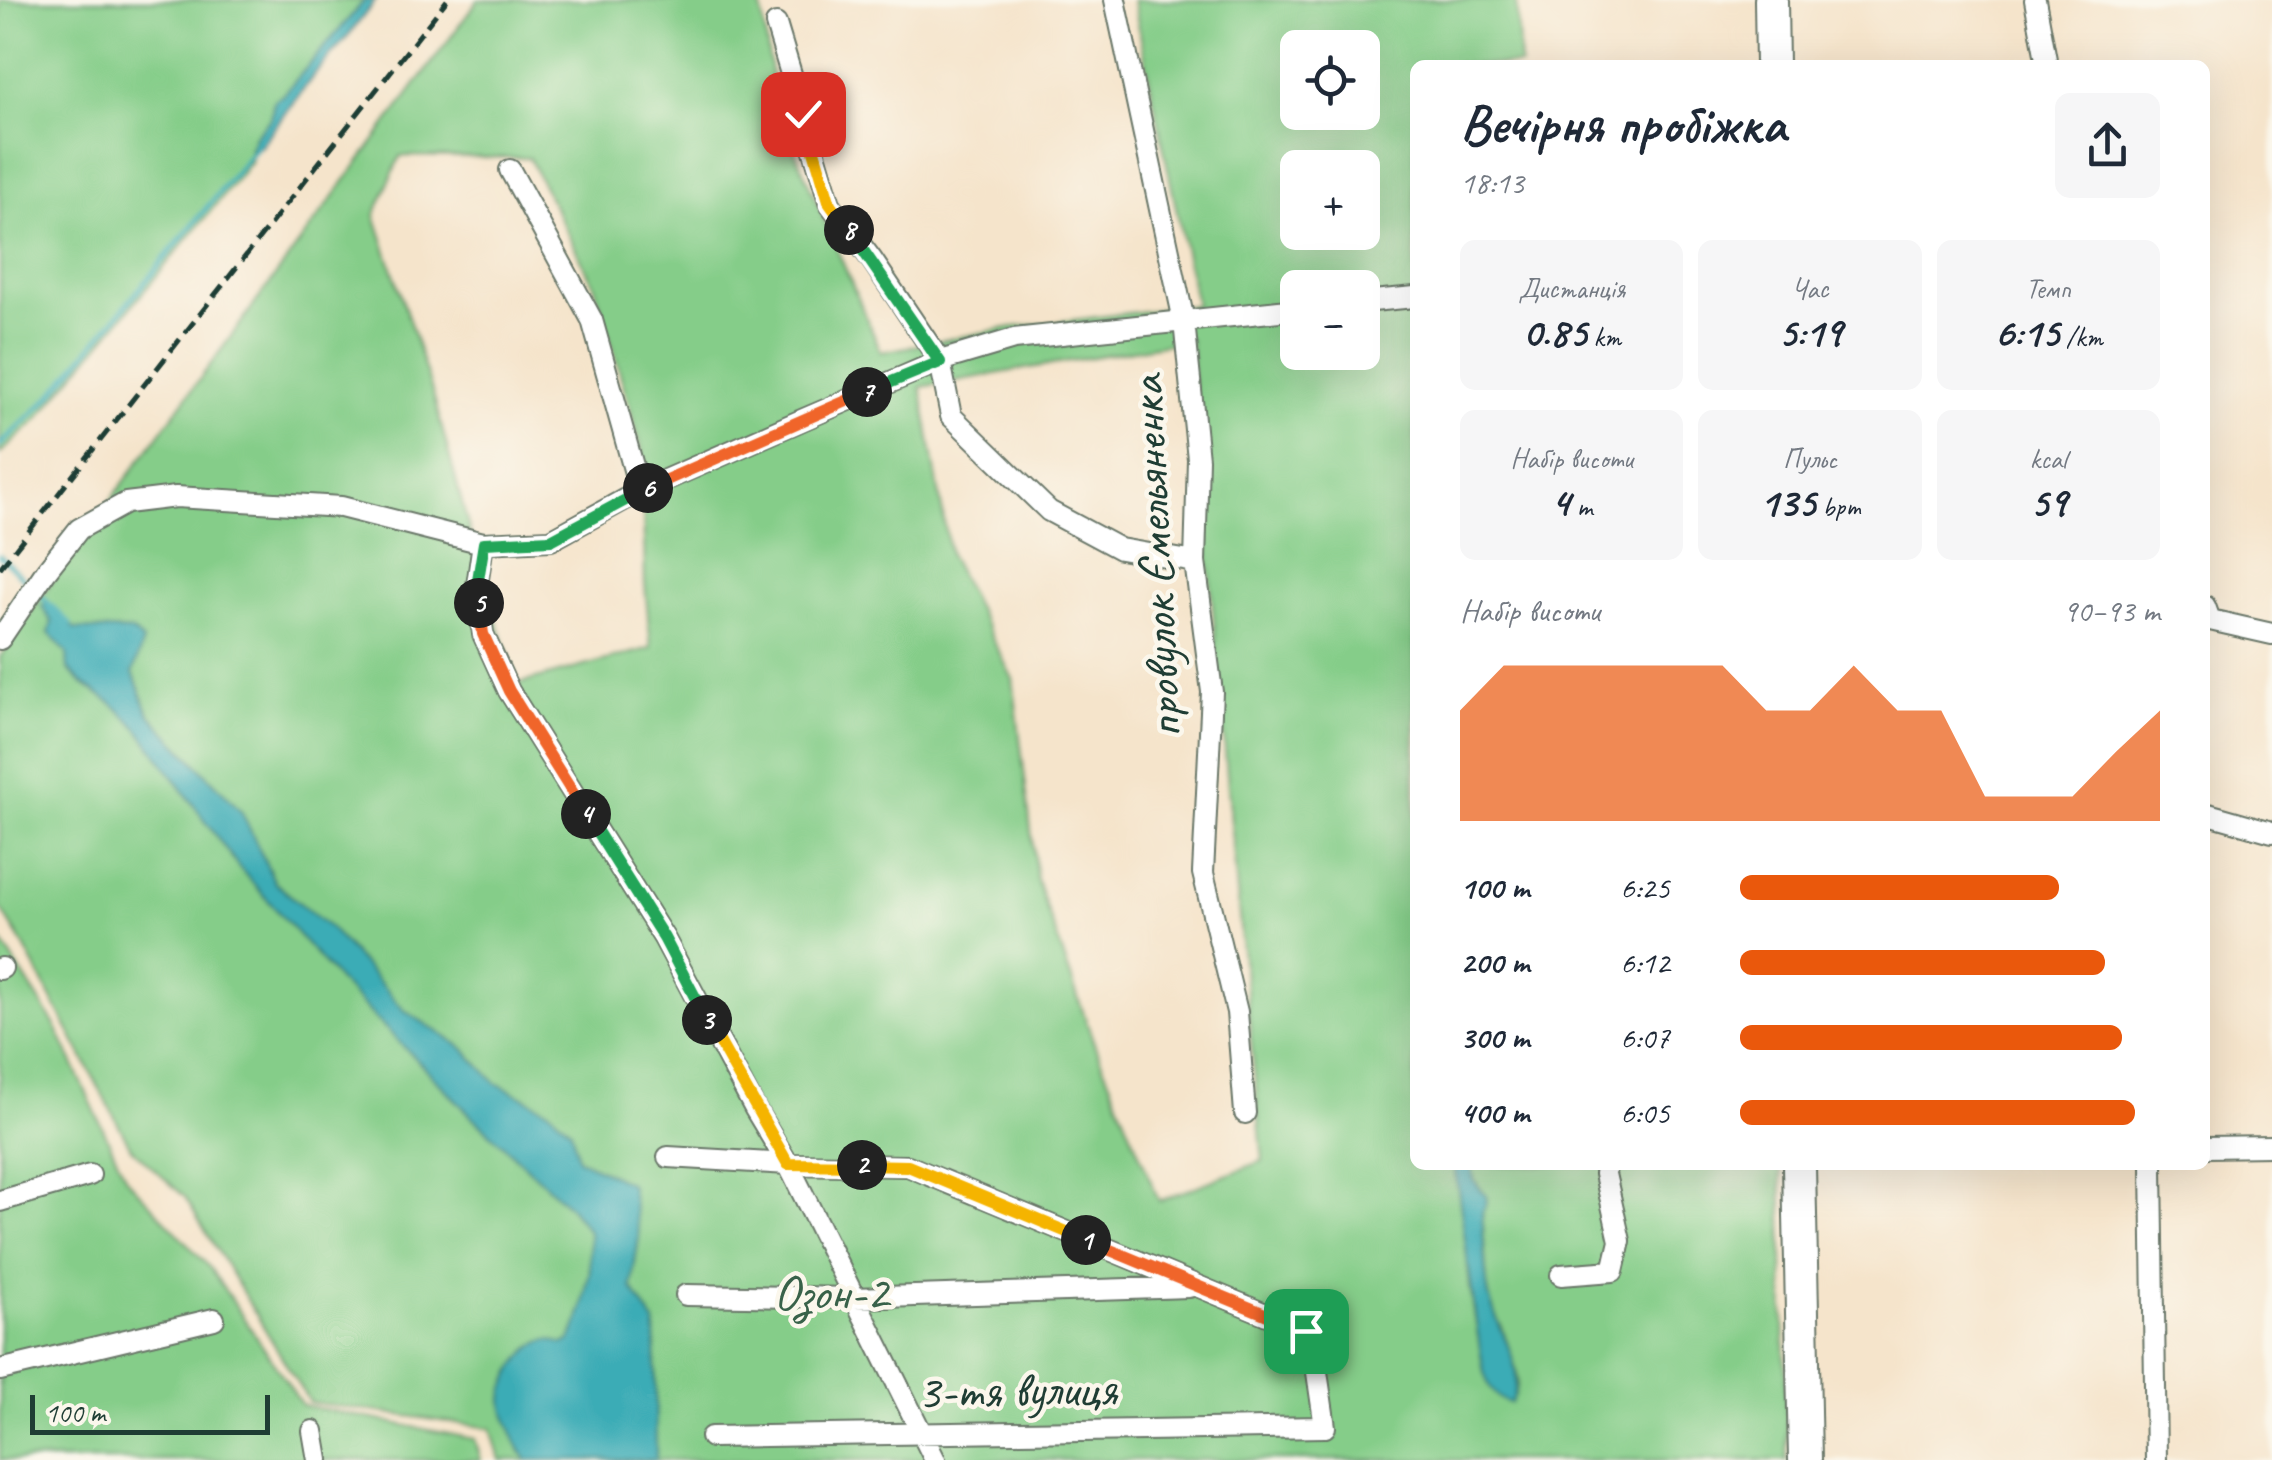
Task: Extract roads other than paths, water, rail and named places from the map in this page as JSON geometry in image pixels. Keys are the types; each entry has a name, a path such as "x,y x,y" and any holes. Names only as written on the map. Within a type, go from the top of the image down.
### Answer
{"highway":[{"path":"1771,0 1772,60"},
{"path":"1798,1170 1805,1460"}],"street":[{"name":"провулок Ємельяненка","path":"1116,0 1184,321 1198,459 1195,562 1212,692 1203,873 1237,1012 1244,1113"},
{"path":"2035,0 2046,60"},
{"path":"776,24 830,204 940,362 950,416 1049,512 1120,549 1195,562"},
{"path":"510,170 592,320 640,492"},
{"path":"1380,300 1410,297"},
{"path":"0,638 79,529 126,503 176,497 340,508 484,543 551,540 640,492 940,362 1014,339 1280,311"},
{"path":"484,543 477,586 483,634 509,691 664,938 788,1164 935,1460"},
{"path":"2210,620 2272,634"},
{"path":"2210,814 2272,832"},
{"path":"2210,1147 2272,1146"},
{"path":"668,1157 908,1166 1198,1287"},
{"path":"1561,1274 1613,1271 1620,1241 1606,1170"},
{"path":"2152,1170 2156,1460"},
{"path":"0,1202 90,1176"},
{"path":"686,1296 854,1298 1198,1287"},
{"name":"3-тя вулиця","path":"711,1436 1325,1427 1318,1372 1306,1331 1198,1287"},
{"path":"0,1370 214,1319"},
{"path":"313,1431 318,1460"}],"water":[{"path":"365,0 376,0 260,147 250,149 255,136 271,118 274,100 283,95"},
{"path":"47,602 75,629 132,631 143,641 133,673 149,714 241,811 275,883 331,929 404,1010 463,1048 496,1083 550,1111 571,1130 578,1159 630,1184 639,1237 631,1287 655,1323 656,1460 527,1460 508,1422 504,1392 517,1363 532,1347 549,1340 564,1344 571,1340 590,1271 589,1232 570,1207 471,1115 341,983 238,866 138,728 68,669 67,653 49,633 52,622 42,607"},
{"path":"1455,1170 1472,1170 1486,1197 1482,1212 1487,1281 1516,1376 1511,1403 1493,1392 1484,1372"}],"waterway":[{"path":"0,445 51,396 256,148"},
{"path":"0,556 30,585"},
{"path":"38,593 70,624"}],"railway":[{"path":"0,568 447,0"}],"park label":[{"name":"Озон-2","path":"831,1292"}]}
